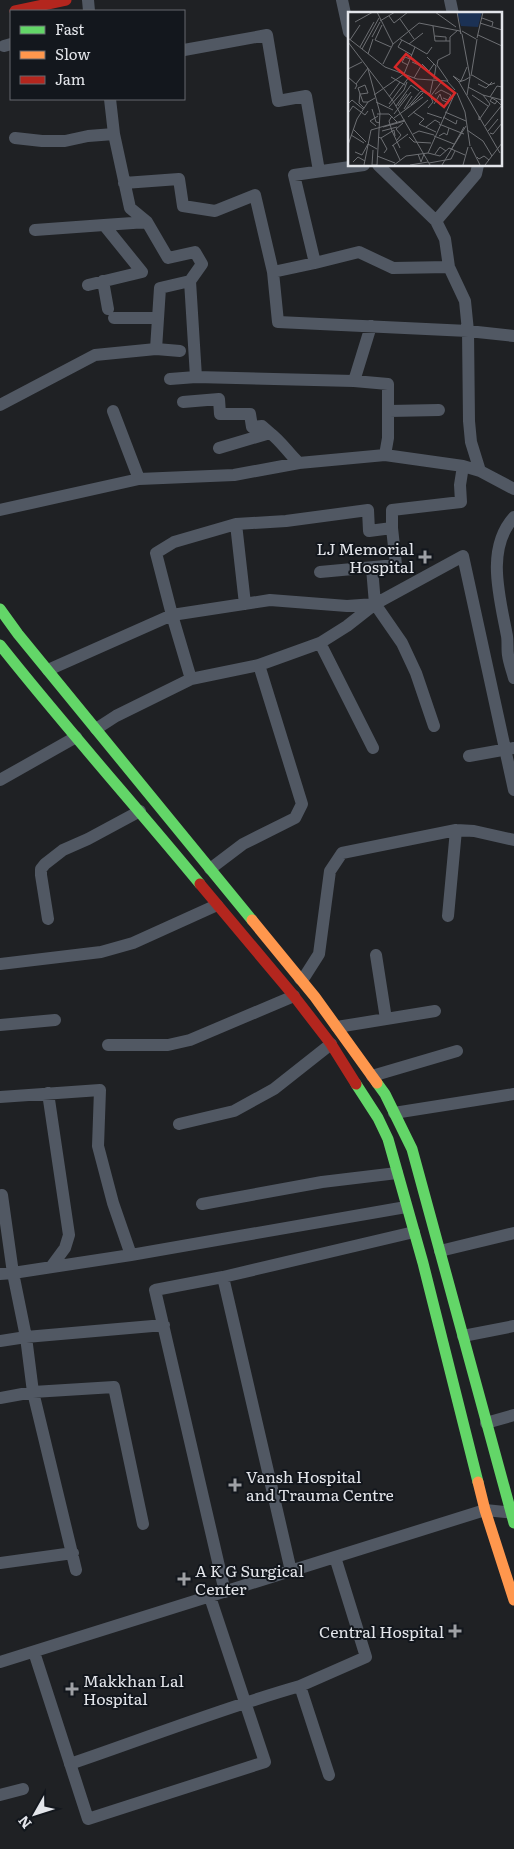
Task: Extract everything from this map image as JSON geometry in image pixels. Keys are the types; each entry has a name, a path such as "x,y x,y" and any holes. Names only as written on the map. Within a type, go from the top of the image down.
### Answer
{"main road":[{"path":"15,10 66,0"},
{"path":"0,609 300,979 385,1094 412,1149 513,1516"},
{"path":"0,645 294,996 331,1044 378,1118 388,1139 414,1232 485,1510 514,1600"}],"street":[{"path":"342,0 348,27"},
{"path":"185,50 267,35 278,101 306,96 319,171"},
{"path":"110,100 114,134 130,208 147,222 168,258 195,252 202,264 190,281 196,377"},
{"path":"15,138 65,141 88,136 114,134"},
{"path":"315,263 294,175 356,166"},
{"path":"379,166 436,221 445,239 449,267 465,301 468,331 468,421 471,442 480,471"},
{"path":"436,221 476,174 478,166"},
{"path":"124,183 179,179 183,206 215,211 255,195 273,272 278,322 468,331 514,336"},
{"path":"35,230 147,222"},
{"path":"88,284 142,272 104,225"},
{"path":"273,272 359,252 393,268 449,267"},
{"path":"103,281 111,314 158,318"},
{"path":"156,349 160,288 190,281"},
{"path":"354,381 370,326"},
{"path":"0,405 95,355 156,349 180,351"},
{"path":"170,379 196,377 354,381 388,384 388,438 385,454"},
{"path":"182,402 219,399 220,414 250,414 252,426 262,426 270,432 282,442 287,453 299,463"},
{"path":"112,410 140,480"},
{"path":"389,411 439,410"},
{"path":"219,448 270,432"},
{"path":"0,510 140,480 234,476 299,463 385,454 463,466 480,471 514,489"},
{"path":"320,572 396,565 392,510 461,502 460,485 463,466"},
{"path":"191,679 156,553 174,542 236,524 286,521 368,510 369,531 392,528"},
{"path":"514,516 507,524 498,552 500,604 514,678"},
{"path":"236,524 245,604"},
{"path":"96,729 116,716 191,679 259,665 320,643 347,626 375,604 462,556 510,749 514,790"},
{"path":"372,568 375,604 402,643 416,673 434,726"},
{"path":"48,670 172,616 270,600 347,606 375,604"},
{"path":"320,643 373,748"},
{"path":"210,868 243,844 295,818 302,804 259,665"},
{"path":"0,780 76,737"},
{"path":"469,756 510,749"},
{"path":"48,919 41,869 63,850 140,811"},
{"path":"300,979 305,976 319,954 330,870 342,853 456,830 514,840"},
{"path":"448,916 456,830"},
{"path":"0,964 101,952 132,943 217,905"},
{"path":"376,955 386,1019"},
{"path":"108,1045 168,1045 190,1040 294,996"},
{"path":"337,1027 435,1011"},
{"path":"0,1025 55,1020"},
{"path":"179,1124 234,1111 274,1089 331,1044"},
{"path":"372,1076 457,1052"},
{"path":"0,1096 100,1090 98,1146 113,1203 131,1255"},
{"path":"48,1093 69,1235 65,1248 51,1267"},
{"path":"394,1112 514,1094"},
{"path":"202,1204 322,1182 397,1173"},
{"path":"2,1195 26,1337 33,1392 76,1570"},
{"path":"0,1274 131,1255 406,1207"},
{"path":"225,1592 156,1290 223,1277 414,1232"},
{"path":"440,1251 514,1233"},
{"path":"223,1277 291,1571"},
{"path":"0,1341 164,1325"},
{"path":"463,1336 514,1326"},
{"path":"0,1398 33,1392 114,1387 143,1524"},
{"path":"486,1423 514,1414"},
{"path":"0,1662 485,1510 513,1516"},
{"path":"0,1563 73,1553"},
{"path":"70,1764 174,1729 245,1702 300,1686 366,1657 335,1557"},
{"path":"34,1652 88,1819 265,1762 210,1597"},
{"path":"300,1686 329,1775"},
{"path":"0,1795 23,1789"}],"traffic: fast":[{"path":"0,609 18,634 252,920"},
{"path":"0,645 49,706 200,884"},
{"path":"377,1083 385,1094 412,1149 514,1523"},
{"path":"356,1084 378,1118 388,1139 423,1263 478,1482"}],"traffic: slow":[{"path":"252,920 315,997 377,1083"},
{"path":"478,1482 514,1600"}],"traffic: jam":[{"path":"20,10 66,0"},
{"path":"200,884 294,996 331,1044 356,1084"}],"place":[{"name":"LJ Memorial Hospital","path":"425,557"},
{"name":"Vansh Hospital and Trauma Centre","path":"235,1485"},
{"name":"A K G Surgical Center","path":"184,1579"},
{"name":"Central Hospital","path":"455,1631"},
{"name":"Makkhan Lal Hospital","path":"72,1689"}]}
